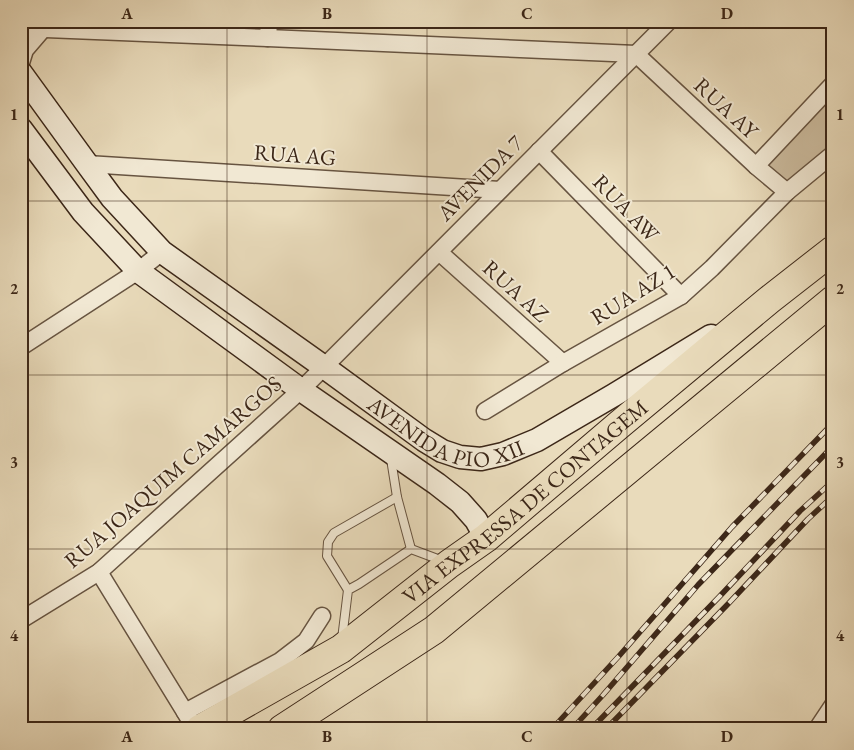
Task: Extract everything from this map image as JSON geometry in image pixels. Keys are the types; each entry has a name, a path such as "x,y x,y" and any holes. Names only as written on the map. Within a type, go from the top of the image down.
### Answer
{"highway":[{"name":"VIA EXPRESSA DE CONTAGEM","path":"193,720 341,649 449,564 486,538 769,300 833,250"},
{"name":"VIA EXPRESSA DE CONTAGEM","path":"282,729 434,630 833,300"}],"main road":[{"name":"AVENIDA PIO XII","path":"21,73 112,198 162,252 424,440 442,451 460,457 481,459 503,454 537,440 614,396 769,300"},
{"name":"AVENIDA PIO XII","path":"21,129 83,212 138,271 301,390 437,484 460,502 476,520 486,538"}],"street":[{"name":"AVENIDA 7","path":"324,367 669,21"},
{"path":"21,28 268,29 636,54"},
{"path":"21,63 25,50 42,29"},
{"name":"RUA AY","path":"636,54 756,166 787,192"},
{"path":"756,166 833,84"},
{"name":"RUA AW","path":"539,151 681,296"},
{"name":"RUA AZ 1","path":"485,411 562,363 681,296 712,268 787,192 833,154"},
{"name":"RUA AG","path":"87,164 500,190"},
{"path":"21,346 138,271 162,252"},
{"name":"RUA AZ","path":"439,252 562,363"},
{"name":"RUA JOAQUIM CAMARGOS","path":"21,620 99,572 301,390 324,367"},
{"path":"99,572 193,720 195,729"},
{"path":"193,720 306,641 322,616"},
{"path":"817,729 833,705"}],"lane":[{"path":"390,452 397,497 412,549"},
{"path":"341,649 348,590 328,556 328,542 334,533 397,497"},
{"path":"412,549 449,564"},
{"path":"348,590 412,549"}],"shaded area":[{"path":"833,86 833,150 784,190 757,165"}],"railway":[{"path":"552,729 732,527 833,423"},
{"path":"572,729 698,585 833,446"},
{"path":"591,729 800,511 833,481"},
{"path":"606,729 808,519 833,496"}]}
